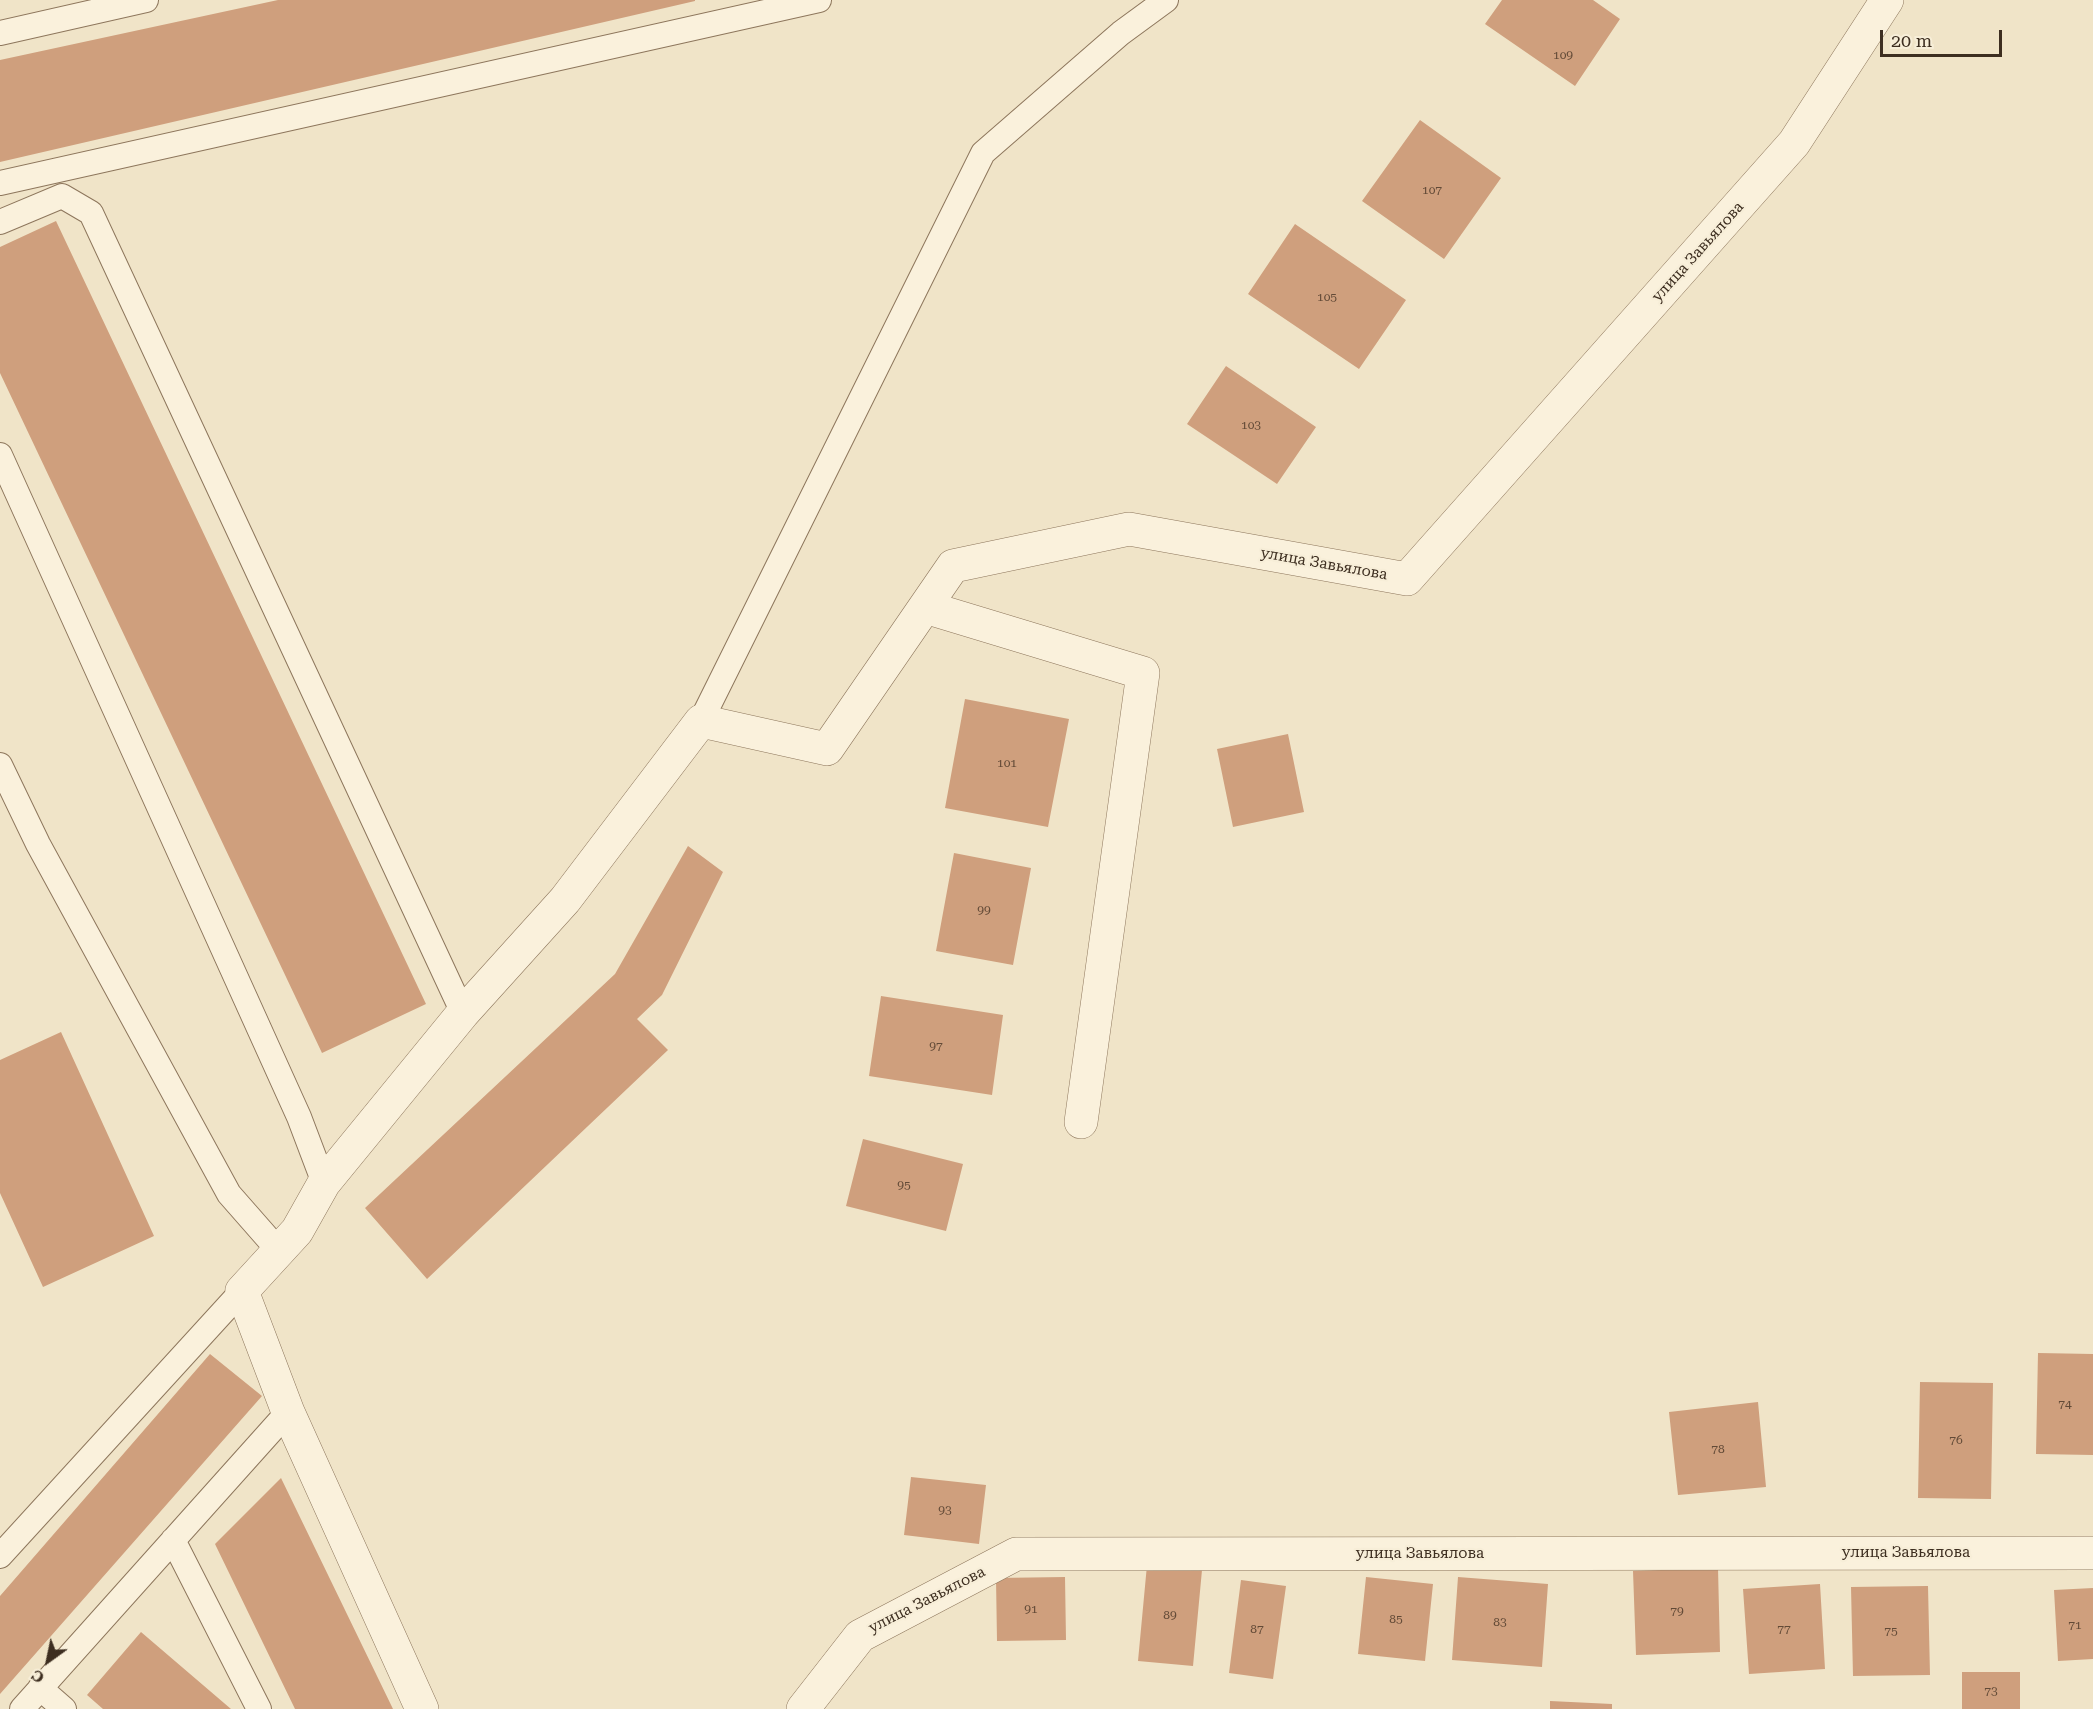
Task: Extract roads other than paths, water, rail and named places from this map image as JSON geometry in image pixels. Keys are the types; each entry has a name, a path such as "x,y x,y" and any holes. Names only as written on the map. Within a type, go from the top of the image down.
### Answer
{"street":[{"name":"улица Завьялова","path":"700,721 827,749 953,566 1129,529 1407,579 1794,143 1887,0"},
{"path":"925,607 1143,673 1081,1122"},
{"path":"422,1709 288,1412 242,1291 297,1231 324,1183 463,1013 565,900 700,721"},
{"name":"улица Завьялова","path":"803,1709 860,1636 1016,1554 2093,1553"}],"lane":[{"path":"0,33 146,0"},
{"path":"0,183 819,0"},
{"path":"700,721 983,153 1121,33 1166,0"},
{"path":"0,222 62,196 91,213 463,1013"},
{"path":"0,455 294,1106 324,1183"},
{"path":"0,765 38,844 230,1194 279,1251"},
{"path":"0,1556 242,1291"},
{"path":"22,1709 288,1412"},
{"path":"173,1540 259,1709"},
{"path":"40,1688 64,1709"}]}
